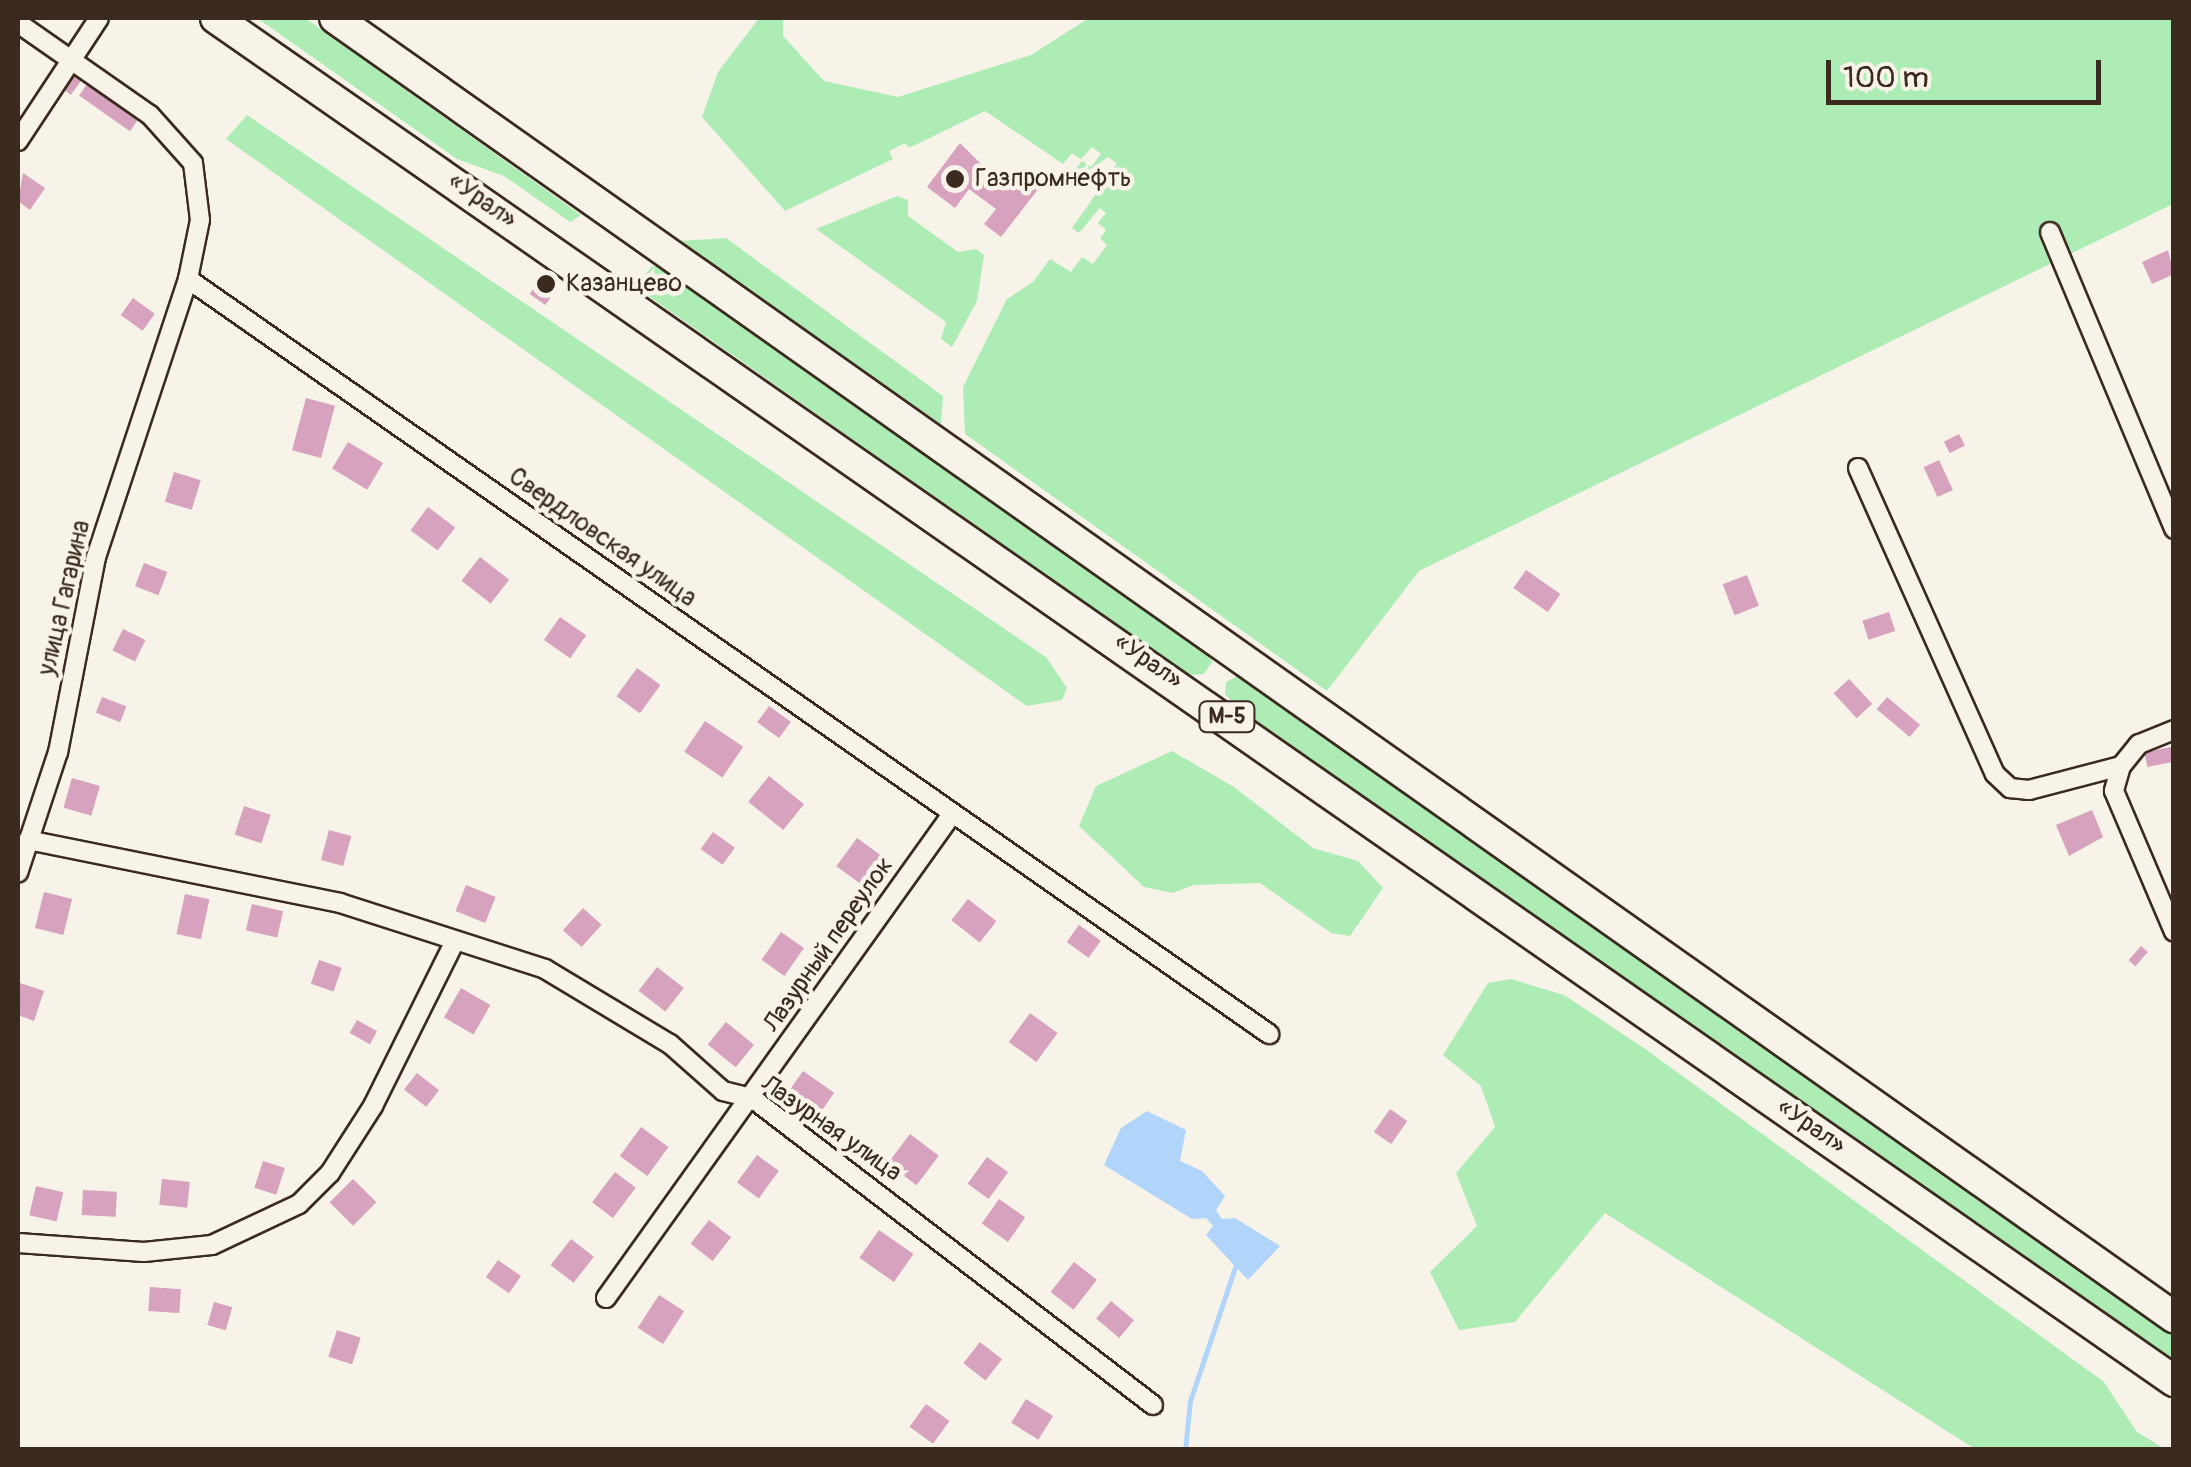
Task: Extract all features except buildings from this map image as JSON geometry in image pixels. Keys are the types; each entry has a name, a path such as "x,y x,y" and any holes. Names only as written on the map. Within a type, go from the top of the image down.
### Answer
{"main road":[{"name":"«Урал»","path":"216,18 2174,1382"},
{"name":"М-5","path":"335,18 2174,1318"}],"street":[{"path":"18,141 67,58 99,18"},
{"path":"18,23 150,115 193,163 200,220 188,279"},
{"path":"2050,232 2174,529"},
{"name":"Свердловская улица","path":"188,279 1270,1034"},
{"name":"улица Гагарина","path":"18,873 58,752 96,558 188,279"},
{"path":"1858,468 1994,774 2010,788 2030,790 2122,766"},
{"path":"2174,730 2139,744 2122,766 2114,792 2174,932"},
{"name":"Лазурный переулок","path":"606,1298 952,814"},
{"name":"Лазурная улица","path":"28,840 340,903 544,969 670,1044 723,1091 752,1098 1152,1405"},
{"path":"18,1243 144,1252 212,1244 299,1204 330,1173 373,1106 454,943"}],"green space":[{"path":"257,18 305,18 581,215 570,222 504,176 457,159"},
{"path":"759,18 783,18 783,36 824,81 898,97 1031,55 1089,18 2173,18 2173,204 1419,571 1327,691 965,434 963,387 1007,299 1033,282 1050,259 1071,272 1082,257 1093,264 1107,245 1100,238 1106,230 1098,223 1106,213 1100,208 1079,233 1072,228 1117,164 1108,157 1081,176 1074,171 1082,161 1091,167 1101,154 1092,147 1081,159 1072,153 1063,164 985,111 909,148 905,143 889,151 893,159 785,211 702,117 718,72"},
{"path":"247,115 1046,657 1067,688 1062,700 1027,706 226,139"},
{"path":"897,196 908,200 908,216 958,252 976,249 984,255 977,301 952,347 941,339 946,322 816,229"},
{"path":"726,238 943,396 941,424 679,241"},
{"path":"652,266 664,268 1207,649 1212,662 1204,674 1189,675 647,295 641,280"},
{"path":"1239,675 2173,1332 2173,1368 1237,707 1225,694 1226,682"},
{"path":"1172,751 1234,787 1313,848 1358,861 1383,888 1350,936 1331,933 1260,883 1194,885 1173,893 1144,887 1079,826 1096,786"},
{"path":"1511,979 1564,995 1648,1051 2104,1382 2137,1432 2165,1449 1975,1449 1605,1213 1515,1322 1459,1330 1430,1272 1477,1226 1456,1173 1495,1127 1481,1086 1443,1055 1488,983"}],"water":[{"path":"1147,1111 1186,1130 1180,1161 1202,1171 1225,1196 1216,1210 1222,1219 1235,1218 1280,1246 1248,1280 1206,1235 1213,1226 1206,1218 1192,1219 1104,1165 1121,1128"}],"waterway":[{"path":"1185,1450 1190,1401 1237,1261"}],"place":[{"name":"Газпромнефть","path":"955,179"},
{"name":"Казанцево","path":"546,284"}]}
